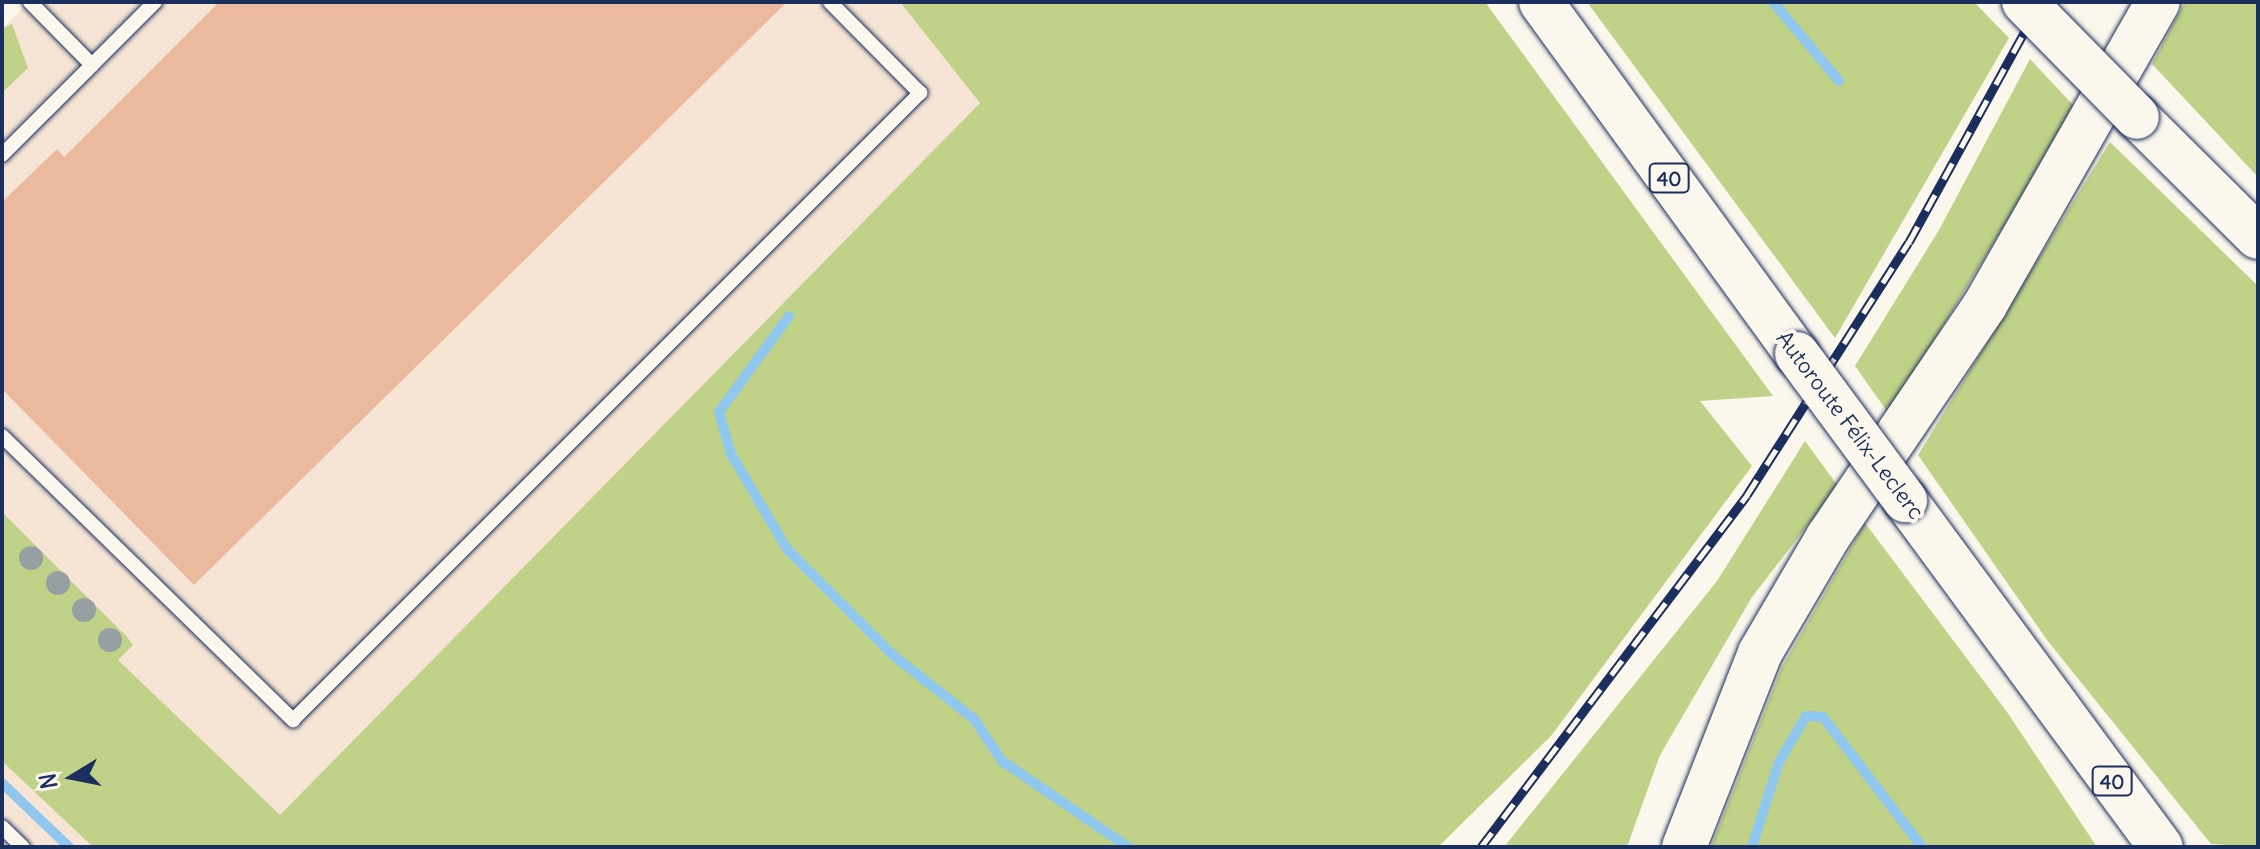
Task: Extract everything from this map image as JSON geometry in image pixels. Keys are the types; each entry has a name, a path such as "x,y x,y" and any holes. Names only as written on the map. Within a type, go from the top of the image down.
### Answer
{"highway":[{"name":"Autoroute Félix-Leclerc","path":"1541,2 2161,847"},
{"path":"2024,2 2258,237"},
{"path":"1684,847 1760,653 1828,537 1985,305 2158,2"}],"lane":[{"path":"30,2 92,65"},
{"path":"2,155 155,2"},
{"path":"2,436 293,720 920,93 830,2"},
{"path":"2,827 23,847"}],"shaded area":[{"path":"29,2 900,2 980,103 280,816 2,549 2,29"},
{"path":"2,759 96,847 2,847"}],"green space":[{"path":"900,2 1485,2 1773,396 1700,401 1752,466 1551,736 1438,847 93,847 2,761 2,512 127,637 133,645 118,660 280,815 980,103"},
{"path":"1587,2 1974,2 2009,38 1835,338"},
{"path":"2185,2 2258,2 2258,177 2152,64"},
{"path":"12,24 28,68 2,93 2,29"},
{"path":"2030,59 2076,108 1889,414 1855,366 1939,230"},
{"path":"2110,142 2258,286 2258,847 2211,844 2047,640 1918,455"},
{"path":"1805,441 1838,486 1752,597 1660,755 1627,847 1504,847 1717,581"},
{"path":"1865,523 2007,712 2097,847 1711,847 1782,667"}],"building":[{"path":"219,2 787,2 194,585 2,389 2,202 57,149 64,157"}],"waterway":[{"path":"1773,2 1839,81"},
{"path":"789,316 719,412 731,454 787,549 894,656 974,719 1002,761 1128,847"},
{"path":"1752,847 1779,762 1806,716 1823,717 1922,847"},
{"path":"2,783 69,847"}],"railway":[{"path":"1481,847 1747,495 1909,242 2041,2"}]}
